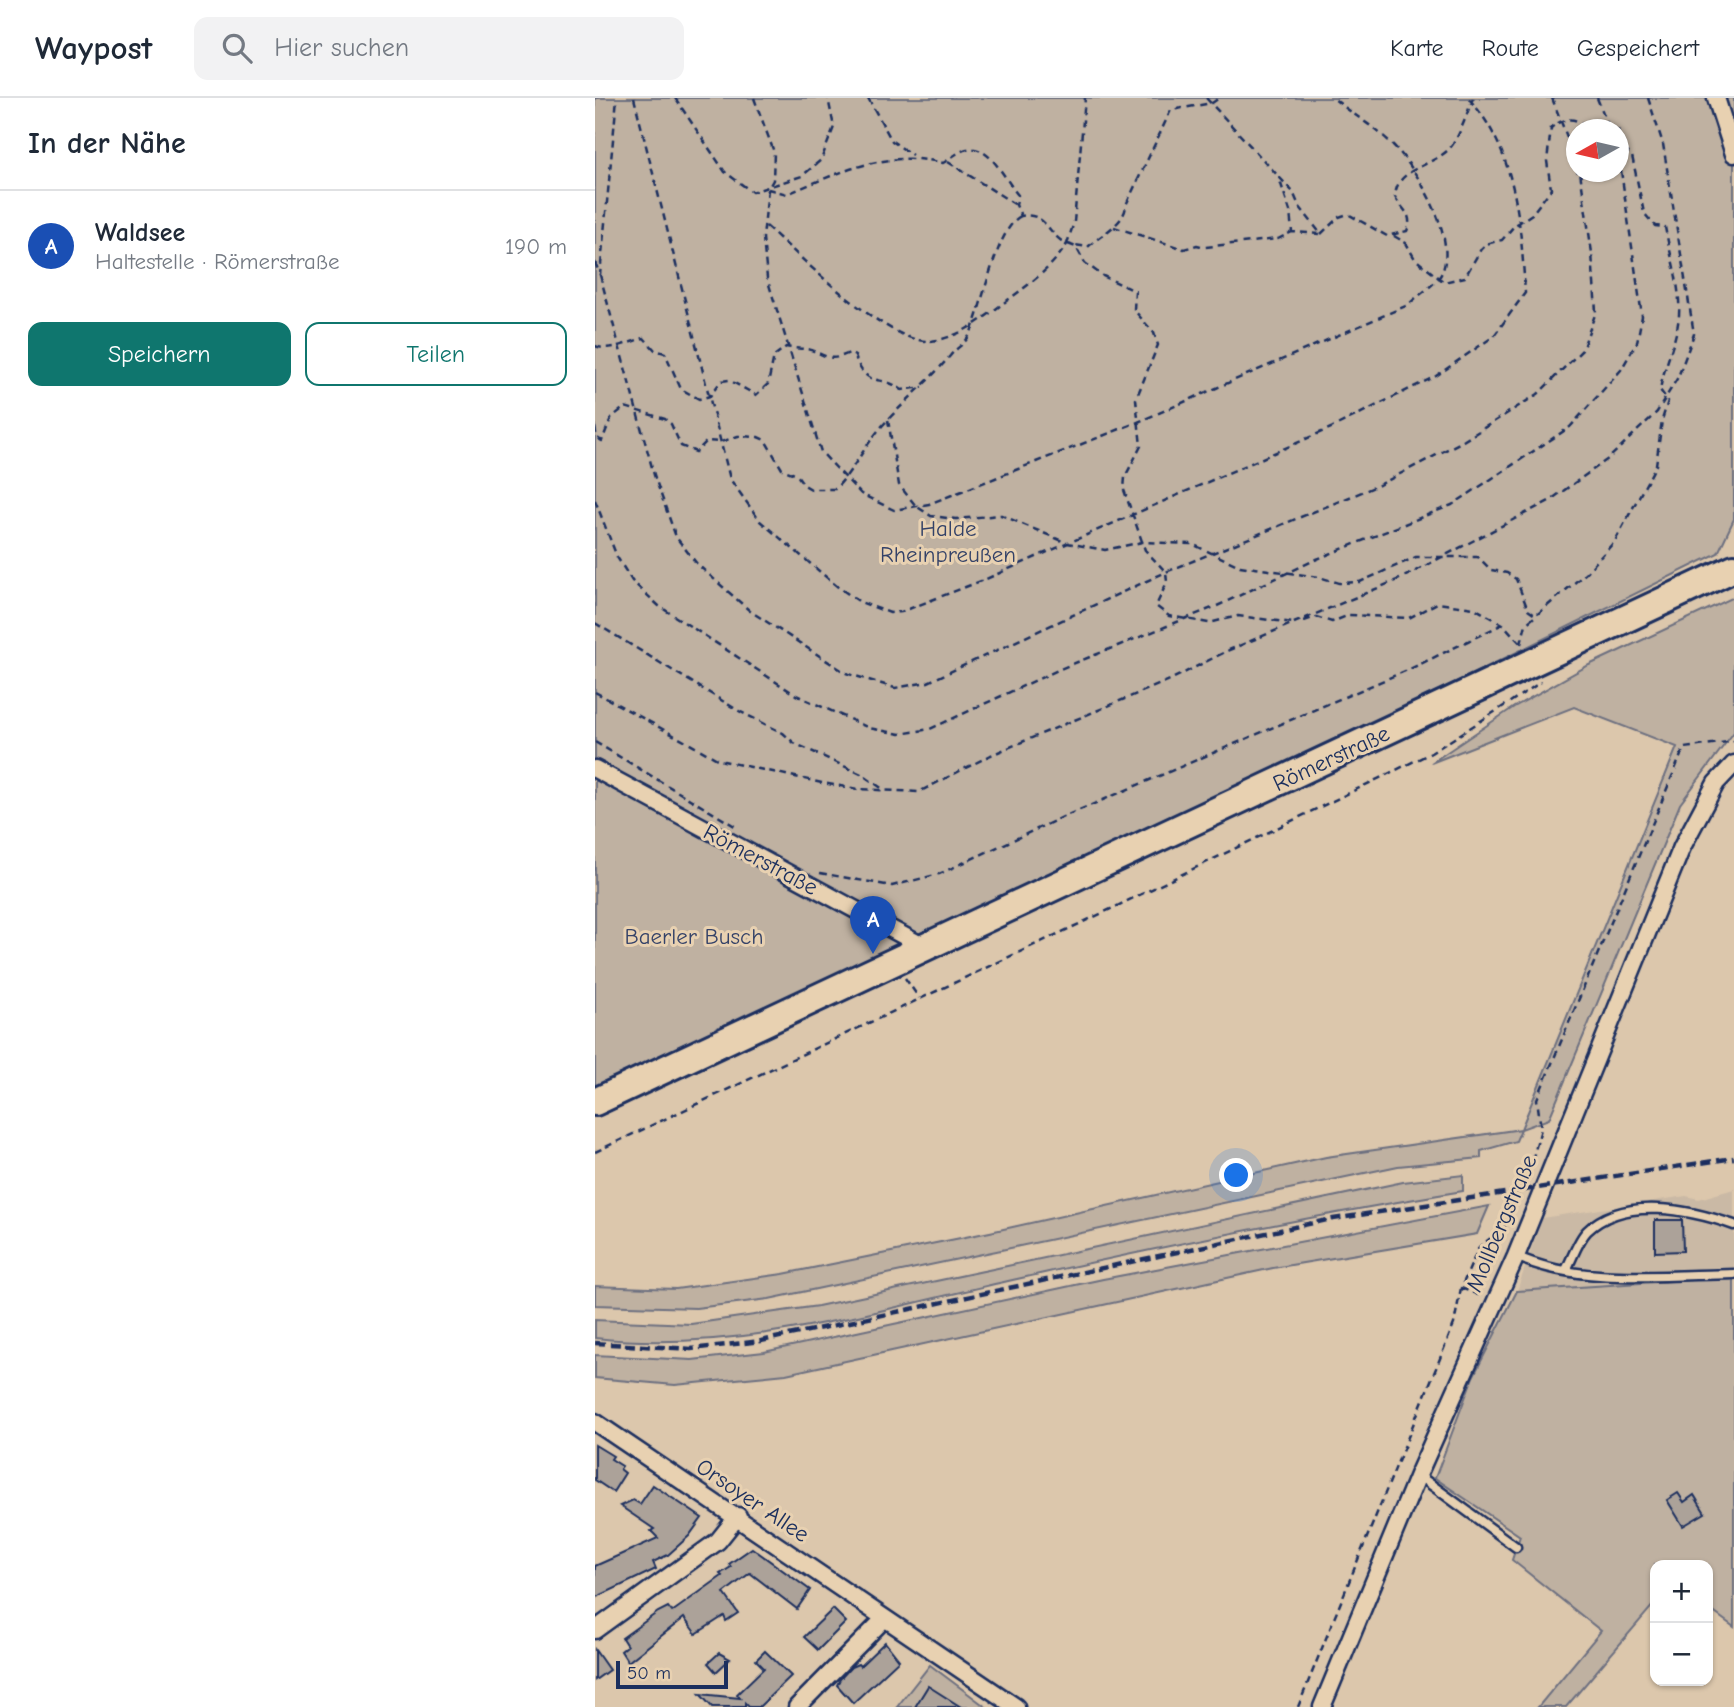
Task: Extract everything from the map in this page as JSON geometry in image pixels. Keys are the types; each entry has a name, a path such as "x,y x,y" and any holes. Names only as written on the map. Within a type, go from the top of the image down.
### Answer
{"main road":[{"name":"Römerstraße","path":"595,1102 1734,568"}],"street":[{"path":"1716,98 1734,153"},
{"name":"Mollbergstraße","path":"1322,1707 1515,1256 1682,846 1716,783 1734,764"},
{"name":"Römerstraße","path":"595,769 928,948"},
{"name":"Orsoyer Allee","path":"595,1422 738,1516 1012,1706"},
{"path":"595,1630 718,1541 738,1516"},
{"path":"797,1707 884,1619"}],"lane":[{"path":"1566,1270 1586,1232 1610,1217 1635,1211 1669,1210 1699,1213 1734,1225"},
{"path":"1515,1256 1542,1269 1614,1275 1734,1274"},
{"path":"1419,1475 1516,1547"}],"path":[{"path":"600,275 617,98"},
{"path":"634,98 730,479 760,522 838,587 860,602 890,613 919,607 1331,428 1436,376 1494,336 1525,293 1520,222 1497,143 1473,100 1468,98"},
{"path":"675,98 725,172 752,192 802,176 821,160 834,127 828,98"},
{"path":"754,98 774,152 773,180 768,189 763,238 767,278 786,347 821,452 861,494 894,510 976,487 1138,422 1408,305 1439,277 1446,249 1439,220 1410,170 1394,145 1333,98"},
{"path":"868,98 892,141 913,156"},
{"path":"766,226 837,289 894,332 914,341 929,342 972,327 1045,270 1067,244 1074,222 1085,98"},
{"path":"1206,98 1293,192 1299,206 1309,215 1321,234"},
{"path":"1067,244 1087,247 1125,215 1126,205 1171,110 1212,103 1219,98"},
{"path":"1552,98 1566,133"},
{"path":"1597,98 1606,119"},
{"path":"595,692 719,760 822,783 919,792 991,755 1170,680 1229,650 1441,558 1549,501 1608,459 1657,412 1678,377 1694,334 1663,144 1648,98"},
{"path":"1394,236 1407,231 1410,224 1407,211 1395,197 1398,184 1410,170 1423,166 1449,150 1473,100"},
{"path":"1114,227 1184,250 1197,245 1205,247 1278,239 1292,232 1321,234 1339,217 1348,214 1374,231 1394,236 1406,243 1415,259 1444,282 1465,277 1481,248 1502,240 1532,214 1551,188 1548,160 1551,128 1561,120 1566,120"},
{"path":"946,162 963,150 976,148 987,153 1018,195 1016,205"},
{"path":"1534,662 1526,624 1586,573 1615,541 1656,465 1662,420 1668,401 1660,390 1663,367 1679,316 1678,291 1665,227 1655,226 1644,213 1632,156 1629,153"},
{"path":"768,189 786,194 850,167 913,156 946,162 1016,205 1021,216"},
{"path":"1279,178 1290,211 1292,232"},
{"path":"595,262 634,408 676,537 697,564 750,611 846,673 895,688 927,682 1166,572 1379,485 1463,441 1538,394 1582,350 1596,312 1592,253 1581,182"},
{"path":"595,500 617,557 632,580 659,606 796,695 845,719 900,734 930,729 1060,669 1452,505 1570,427 1621,370 1637,342 1642,316 1623,182"},
{"path":"595,428 597,438 603,441 611,418 625,407 654,414 671,424 681,446 697,452 707,440 721,442 737,436 765,440 782,469 797,475 811,489 835,489 888,420 923,387 955,350 963,345 972,327 979,298 994,269 998,247 1015,219 1028,215 1042,220 1067,244 1076,247 1085,263 1103,276 1131,287 1137,296 1134,310 1154,333 1156,353 1144,373 1136,399 1141,446 1125,477 1123,490 1145,550 1166,572 1167,582 1156,606 1169,616 1189,617 1209,623 1237,615 1295,623 1316,618 1332,622 1349,615 1409,618 1437,603 1474,608 1503,624 1534,662"},
{"path":"595,346 602,349 644,338 650,341 655,350 665,353 681,389 699,399 710,396 721,381 729,380 756,395 768,383 774,356 786,347"},
{"path":"786,347 800,351 812,350 828,359 838,359 849,354 855,356 860,372 868,379 894,384 902,390 923,387"},
{"path":"888,420 899,485 916,506 931,516 956,519 1001,515 1067,544 1105,550 1142,542 1192,544 1240,566 1339,583 1360,582 1416,557 1478,557 1491,570 1507,573 1516,579 1528,610 1535,615"},
{"path":"595,623 740,711 783,733 794,743 861,774 883,789"},
{"path":"811,867 820,873 891,886 939,874 1063,817 1410,669 1503,624"},
{"path":"595,1152 1431,753 1534,662"},
{"path":"1298,1707 1454,1324 1461,1288 1479,1247 1504,1228 1532,1161 1541,1129 1537,1099 1684,748 1734,741"},
{"path":"595,742 743,832"},
{"path":"894,963 919,998"},
{"path":"1461,1288 1494,1301"}],"shaded area":[{"path":"1734,1189 1734,1277 1517,1291 1542,1218 1686,1196 1699,1199"}],"green space":[{"name":"Halde Rheinpreußen","path":"595,98 1734,98 1734,519 1718,553 909,951 595,1090"},
{"path":"1734,597 1734,732 1680,804 1549,1119 1521,1129 1677,747 1574,707 1431,763 1514,707 1589,665"},
{"path":"1521,1129 1516,1141 1481,1151 1481,1158 1398,1166 769,1299 696,1308 595,1305 595,1286 676,1289 783,1274 990,1232 1326,1157"},
{"path":"1463,1175 1463,1191 1184,1243 807,1326 702,1340 595,1338 595,1320 691,1324 818,1306 1403,1182"},
{"path":"1489,1206 1477,1234 1273,1268 786,1374 675,1385 595,1378 595,1355 692,1360 764,1352 1103,1279"},
{"path":"1734,1277 1734,1627 1713,1612 1713,1560 1650,1560 1650,1609 1566,1707 1538,1707 1601,1631 1512,1560 1520,1536 1435,1478 1473,1377 1517,1291"},
{"path":"930,1665 986,1707 897,1707"}],"building":[{"path":"1655,1220 1682,1220 1683,1251 1655,1252"},
{"path":"595,1445 613,1456 611,1459 622,1466 620,1469 625,1473 613,1492 595,1480"},
{"path":"653,1485 702,1518 689,1536 668,1555 653,1562 656,1569 595,1598 595,1566 658,1538 651,1531 654,1529 620,1506 633,1500 640,1504"},
{"path":"1678,1493 1684,1502 1694,1495 1705,1513 1683,1526 1667,1500"},
{"path":"752,1548 810,1590 797,1609 750,1573 724,1593 738,1613 726,1621 724,1616 696,1634 684,1618 628,1662 621,1651 627,1646 622,1638 658,1612 668,1607 672,1612 722,1576 720,1574 731,1567 729,1564"},
{"path":"833,1609 846,1622 818,1650 804,1637"},
{"path":"885,1642 899,1660 853,1703 837,1685 840,1679 851,1667 858,1664 860,1666"},
{"path":"595,1650 609,1670 595,1680"},
{"path":"765,1651 791,1676 759,1707 749,1707 745,1703 745,1707 712,1707 700,1694 740,1698 737,1694 764,1668 756,1660"},
{"path":"719,1653 730,1659 716,1672 708,1663"},
{"path":"928,1686 961,1707 915,1707"}],"railway":[{"path":"595,1343 691,1349 761,1341 1327,1220 1734,1158"}],"place":[{"name":"Waldsee","path":"873,954"}],"park label":[{"name":"Baerler Busch","path":"694,936"}]}
